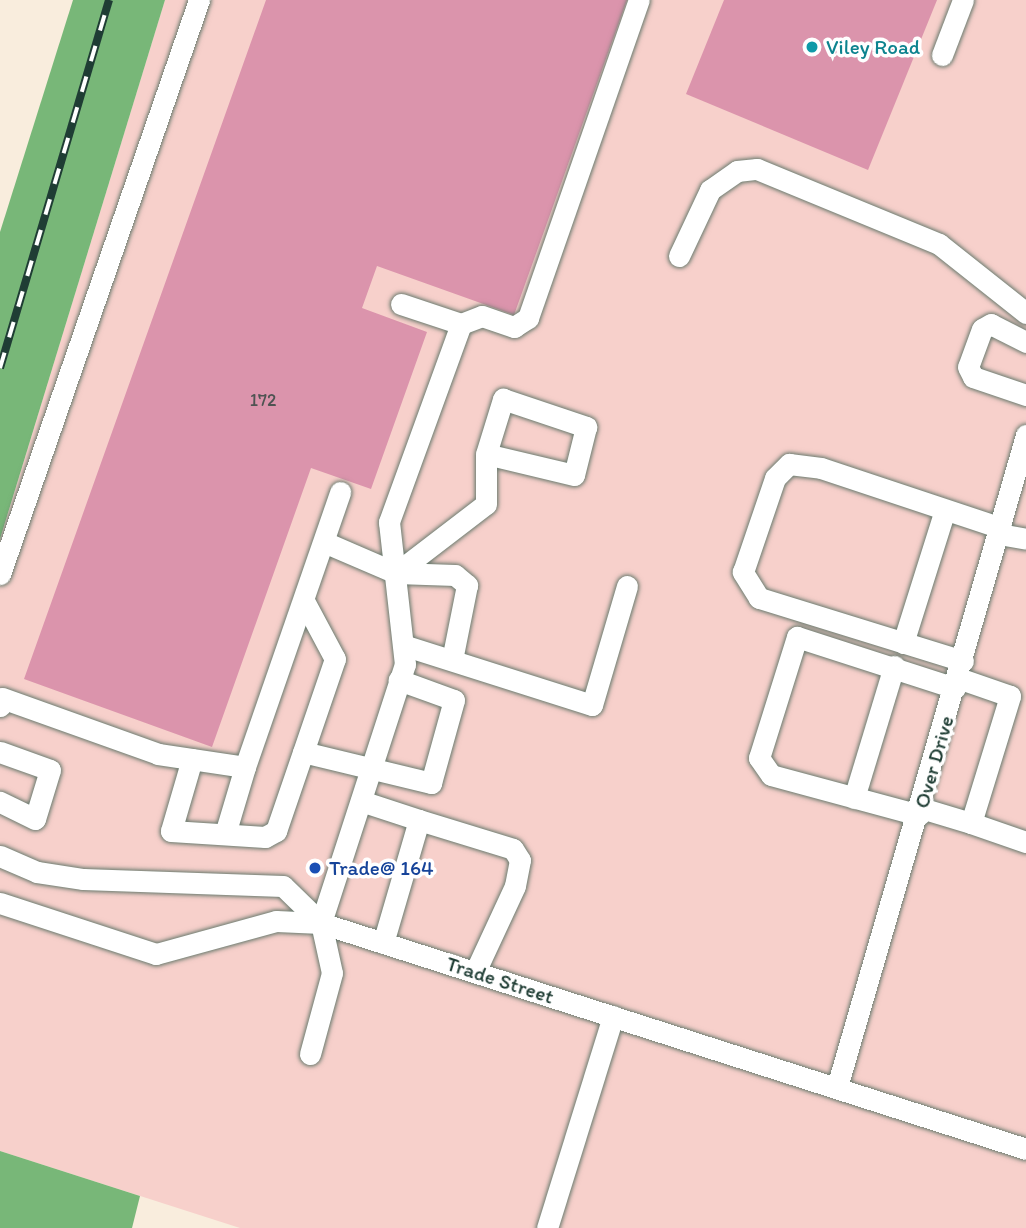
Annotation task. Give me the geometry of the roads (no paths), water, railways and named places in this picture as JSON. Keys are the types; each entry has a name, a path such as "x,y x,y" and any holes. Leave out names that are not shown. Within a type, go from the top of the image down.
{"street":[{"path":"0,574 199,0"},
{"path":"401,304 461,324 482,316 514,327 528,318 639,0"},
{"path":"943,55 963,0"},
{"path":"679,256 710,190 737,172 757,169 939,244 1026,313"},
{"path":"310,1054 332,973 321,923 399,680 405,646 390,522 461,324"},
{"path":"1026,342 991,324 982,329 968,368 973,377 1026,395"},
{"path":"396,573 486,504 486,454 503,399 586,427 574,475 486,454"},
{"name":"Over Drive","path":"836,1087 920,812 1024,448"},
{"path":"959,676 903,643 760,598 743,572 775,478 789,464 821,468 1026,539"},
{"path":"225,834 245,767 340,492"},
{"path":"903,643 945,510"},
{"path":"324,542 396,573 455,575 467,585 452,660"},
{"path":"405,646 592,705 627,586"},
{"path":"192,759 171,831 225,834 276,831 335,659 304,601"},
{"path":"971,823 1018,697 959,676 894,666 797,636 759,758 771,775 971,823 1026,842"},
{"path":"854,797 894,666"},
{"path":"303,752 431,783 454,699 399,680"},
{"path":"0,706 2,698 159,754 245,767"},
{"path":"0,752 50,770 35,819 6,810 0,802"},
{"path":"361,801 513,849 520,860 515,886 475,972"},
{"path":"383,943 419,820"},
{"path":"0,856 37,872 83,879 283,886 321,923"},
{"path":"0,903 156,954 276,921 321,923"},
{"name":"Trade Street","path":"321,923 1026,1149"},
{"path":"547,1228 613,1016"}],"railway":[{"path":"0,368 109,0"}],"place":[{"name":"Viley Road","path":"812,47"},
{"name":"Trade@ 164","path":"315,868"}]}
